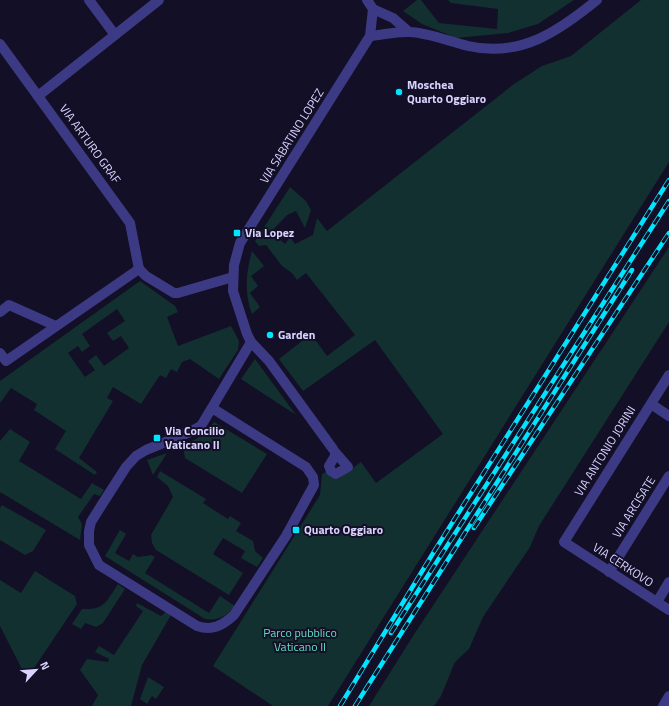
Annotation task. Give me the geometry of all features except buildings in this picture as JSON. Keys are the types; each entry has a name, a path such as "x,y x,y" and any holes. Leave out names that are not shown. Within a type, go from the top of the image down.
{"street":[{"path":"89,0 115,35"},
{"path":"38,96 159,0"},
{"path":"367,0 374,9 392,18 409,32"},
{"path":"370,36 409,32 470,47 506,48 544,38 571,21 597,0"},
{"name":"VIA SABATINO LOPEZ","path":"334,450 270,361 251,342 233,291 233,277 236,254 240,243 370,36 374,9"},
{"name":"VIA ARTURO GRAF","path":"0,44 130,223 139,269"},
{"path":"0,353 6,361 139,269 146,276 174,293 233,277"},
{"path":"0,312 9,305 56,326"},
{"path":"212,408 306,468 313,477 314,485 286,536 234,615 225,623 206,629 197,626 99,565 89,545 89,531 91,522 107,496 126,467 136,456 146,450 201,426 251,342"},
{"name":"VIA ANTONIO JORINI","path":"564,542 669,375"},
{"path":"651,404 669,416"},
{"name":"VIA ARCISATE","path":"609,572 669,476"},
{"name":"VIA CERKOVO","path":"564,542 669,610"},
{"path":"656,602 669,582"},
{"path":"663,706 669,696"}],"green space":[{"path":"417,0 421,0 439,23 497,29 498,9 451,3 448,0 574,0 538,24 508,33 456,38 422,24 403,11"},
{"name":"Parco pubblico Vaticano II","path":"641,0 669,0 669,162 328,706 273,706 213,666 320,495 322,474 328,471 338,479 361,462 376,483 443,434 375,340 303,391 279,359 311,334 327,356 355,335 306,273 297,280 292,273 282,266 266,245 259,246 255,241 290,187 306,201 311,210 305,228 296,211 287,215 271,232 285,244 290,237 295,244 313,235 317,218 327,231 514,84 542,66 571,56"},
{"path":"669,247 669,322 539,526 530,547 483,617 469,649 455,662 441,696 434,706 369,706 413,636"},
{"path":"252,251 264,266 251,276 258,286 250,293 260,307 252,314 249,306 247,282 248,267"},
{"path":"140,281 175,306 178,312 167,317 178,346 231,326 239,341 238,350 219,379 190,359 182,362 177,372 171,369 166,378 160,375 141,404 113,387 107,398 113,401 79,458 97,472 95,475 55,449 66,431 34,410 37,404 11,388 0,403 0,381","holes":["117,309 125,321 107,333 113,341 121,336 129,348 104,366 96,355 88,361 95,370 85,377 68,353 78,346 82,352 90,346 82,334"]},
{"path":"255,359 296,415 241,379"},
{"path":"214,422 267,454 242,493 185,458 183,446 205,434"},
{"path":"10,429 30,442 19,461 81,499 92,483 104,490 100,496 94,494 78,517 82,524 80,540 0,492 0,441"},
{"path":"167,453 153,475 147,460"},
{"path":"160,471 206,499 203,503 228,519 230,516 241,523 236,531 253,541 255,551 263,558 257,567 241,558 245,551 223,538 213,554 243,573 229,595 156,550 152,543 151,535 173,497 168,486 157,477"},
{"path":"2,505 46,530 33,551 25,555 0,540 0,508"},
{"path":"120,530 126,534 115,553 129,561 133,554 138,557 151,555 155,557 145,573 209,613 220,596 235,606 222,617 205,619 105,556"},
{"path":"35,571 75,596 77,604 30,674 26,677 0,626 0,580 21,593"},
{"path":"118,584 125,589 103,623 96,627 85,623 81,629 72,624 82,609 96,608 104,604"},
{"path":"137,603 161,616 166,612 171,615 142,665 131,706 92,706 98,695 80,670 87,659 108,662 109,659 95,652 99,646 114,655 143,611 136,606"},
{"path":"148,677 164,687 156,699 152,696 147,704 140,699"}],"railway":[{"path":"340,706 435,550 669,180"},
{"path":"391,633 669,201"},
{"path":"474,528 669,233"},
{"path":"355,706 632,270"}],"place":[{"name":"Moschea Quarto Oggiaro","path":"399,92"},
{"name":"Via Lopez","path":"237,233"},
{"name":"Garden","path":"270,335"},
{"name":"Via Concilio Vaticano II","path":"157,438"},
{"name":"Quarto Oggiaro","path":"296,530"}]}
